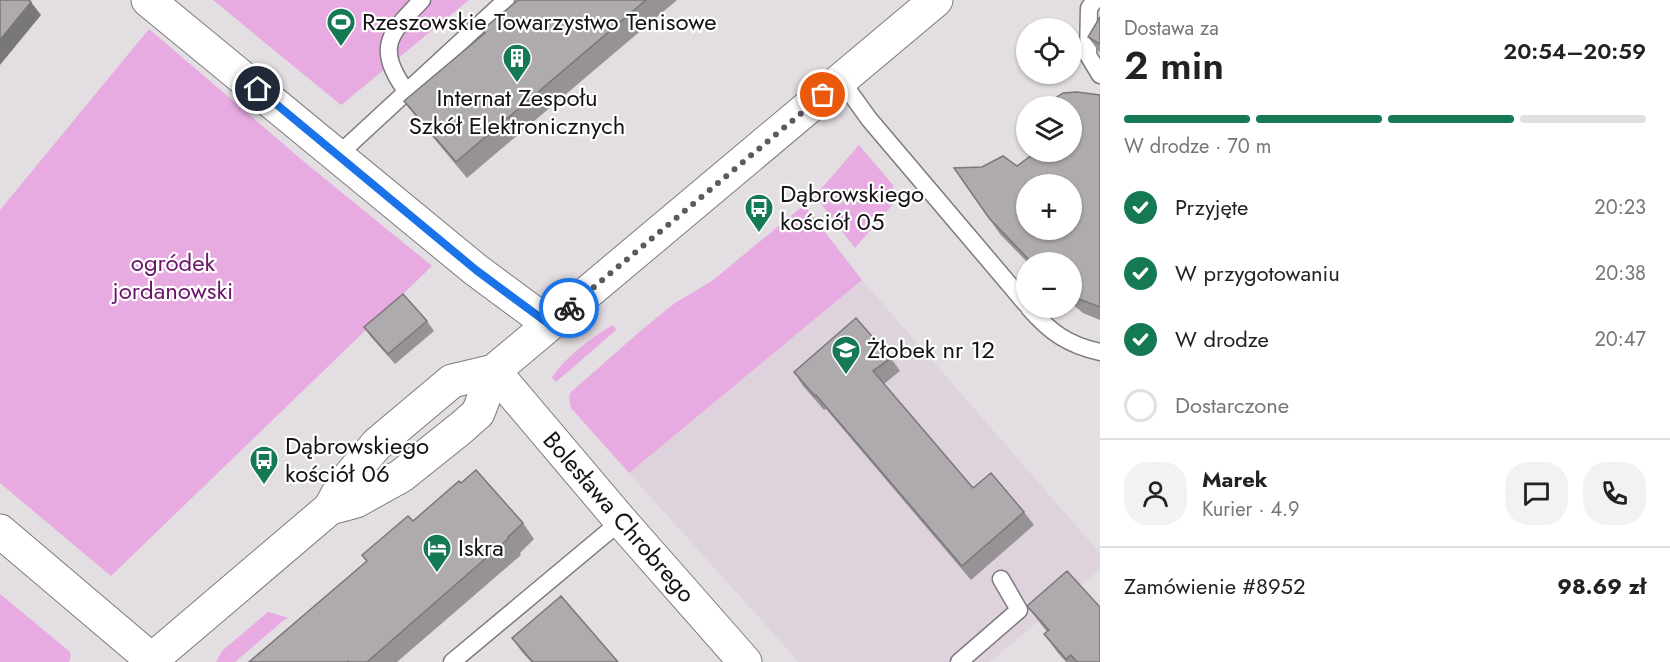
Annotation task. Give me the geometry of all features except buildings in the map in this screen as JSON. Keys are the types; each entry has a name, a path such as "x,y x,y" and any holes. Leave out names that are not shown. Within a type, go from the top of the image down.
{"street":[{"path":"148,0 476,270 549,324"},
{"path":"0,531 151,661 330,508 356,501 401,476 461,428 478,413 494,371 936,0"},
{"name":"Bolesława Chrobrego","path":"494,371 621,521 746,662"}],"lane":[{"path":"406,91 394,74 388,57 390,42 396,27 422,0"},
{"path":"338,155 506,0"},
{"path":"1095,0 1089,8 1088,55 1100,75"},
{"path":"841,80 869,118 1016,293"},
{"path":"1039,318 1059,337 1084,349 1100,352"},
{"path":"452,662 621,521"},
{"path":"959,662 1019,610 1001,579"}],"shaded area":[{"name":"Żłobek nr 12","path":"862,280 1100,553 1100,569 990,662 799,662 629,473"}],"green space":[{"name":"Rzeszowskie Towarzystwo Tenisowe","path":"213,0 469,0 341,105"},
{"name":"ogródek jordanowski","path":"149,29 308,165 432,266 111,576 0,483 0,210"},
{"path":"859,145 893,185 894,203 855,248 815,196"},
{"path":"804,205 862,280 629,473 571,408 569,397 571,392 675,303 712,281"},
{"path":"613,325 616,330 556,382 552,377 572,355"},
{"path":"0,594 69,651 71,655 69,662 0,662"},
{"path":"268,612 289,618 235,662 216,662 222,651"}],"way so far":[{"path":"569,308 823,95"}],"place":[{"name":"Rzeszowskie Towarzystwo Tenisowe","path":"341,48"},
{"name":"Internat Zespołu Szkół Elektronicznych","path":"517,84"},
{"name":"Dąbrowskiego kościół 05","path":"759,234"},
{"name":"Żłobek nr 12","path":"846,376"},
{"name":"Dąbrowskiego kościół 06","path":"264,486"},
{"name":"Iskra","path":"437,574"}],"route":[{"path":"258,89 476,270 549,324 569,308"}]}
